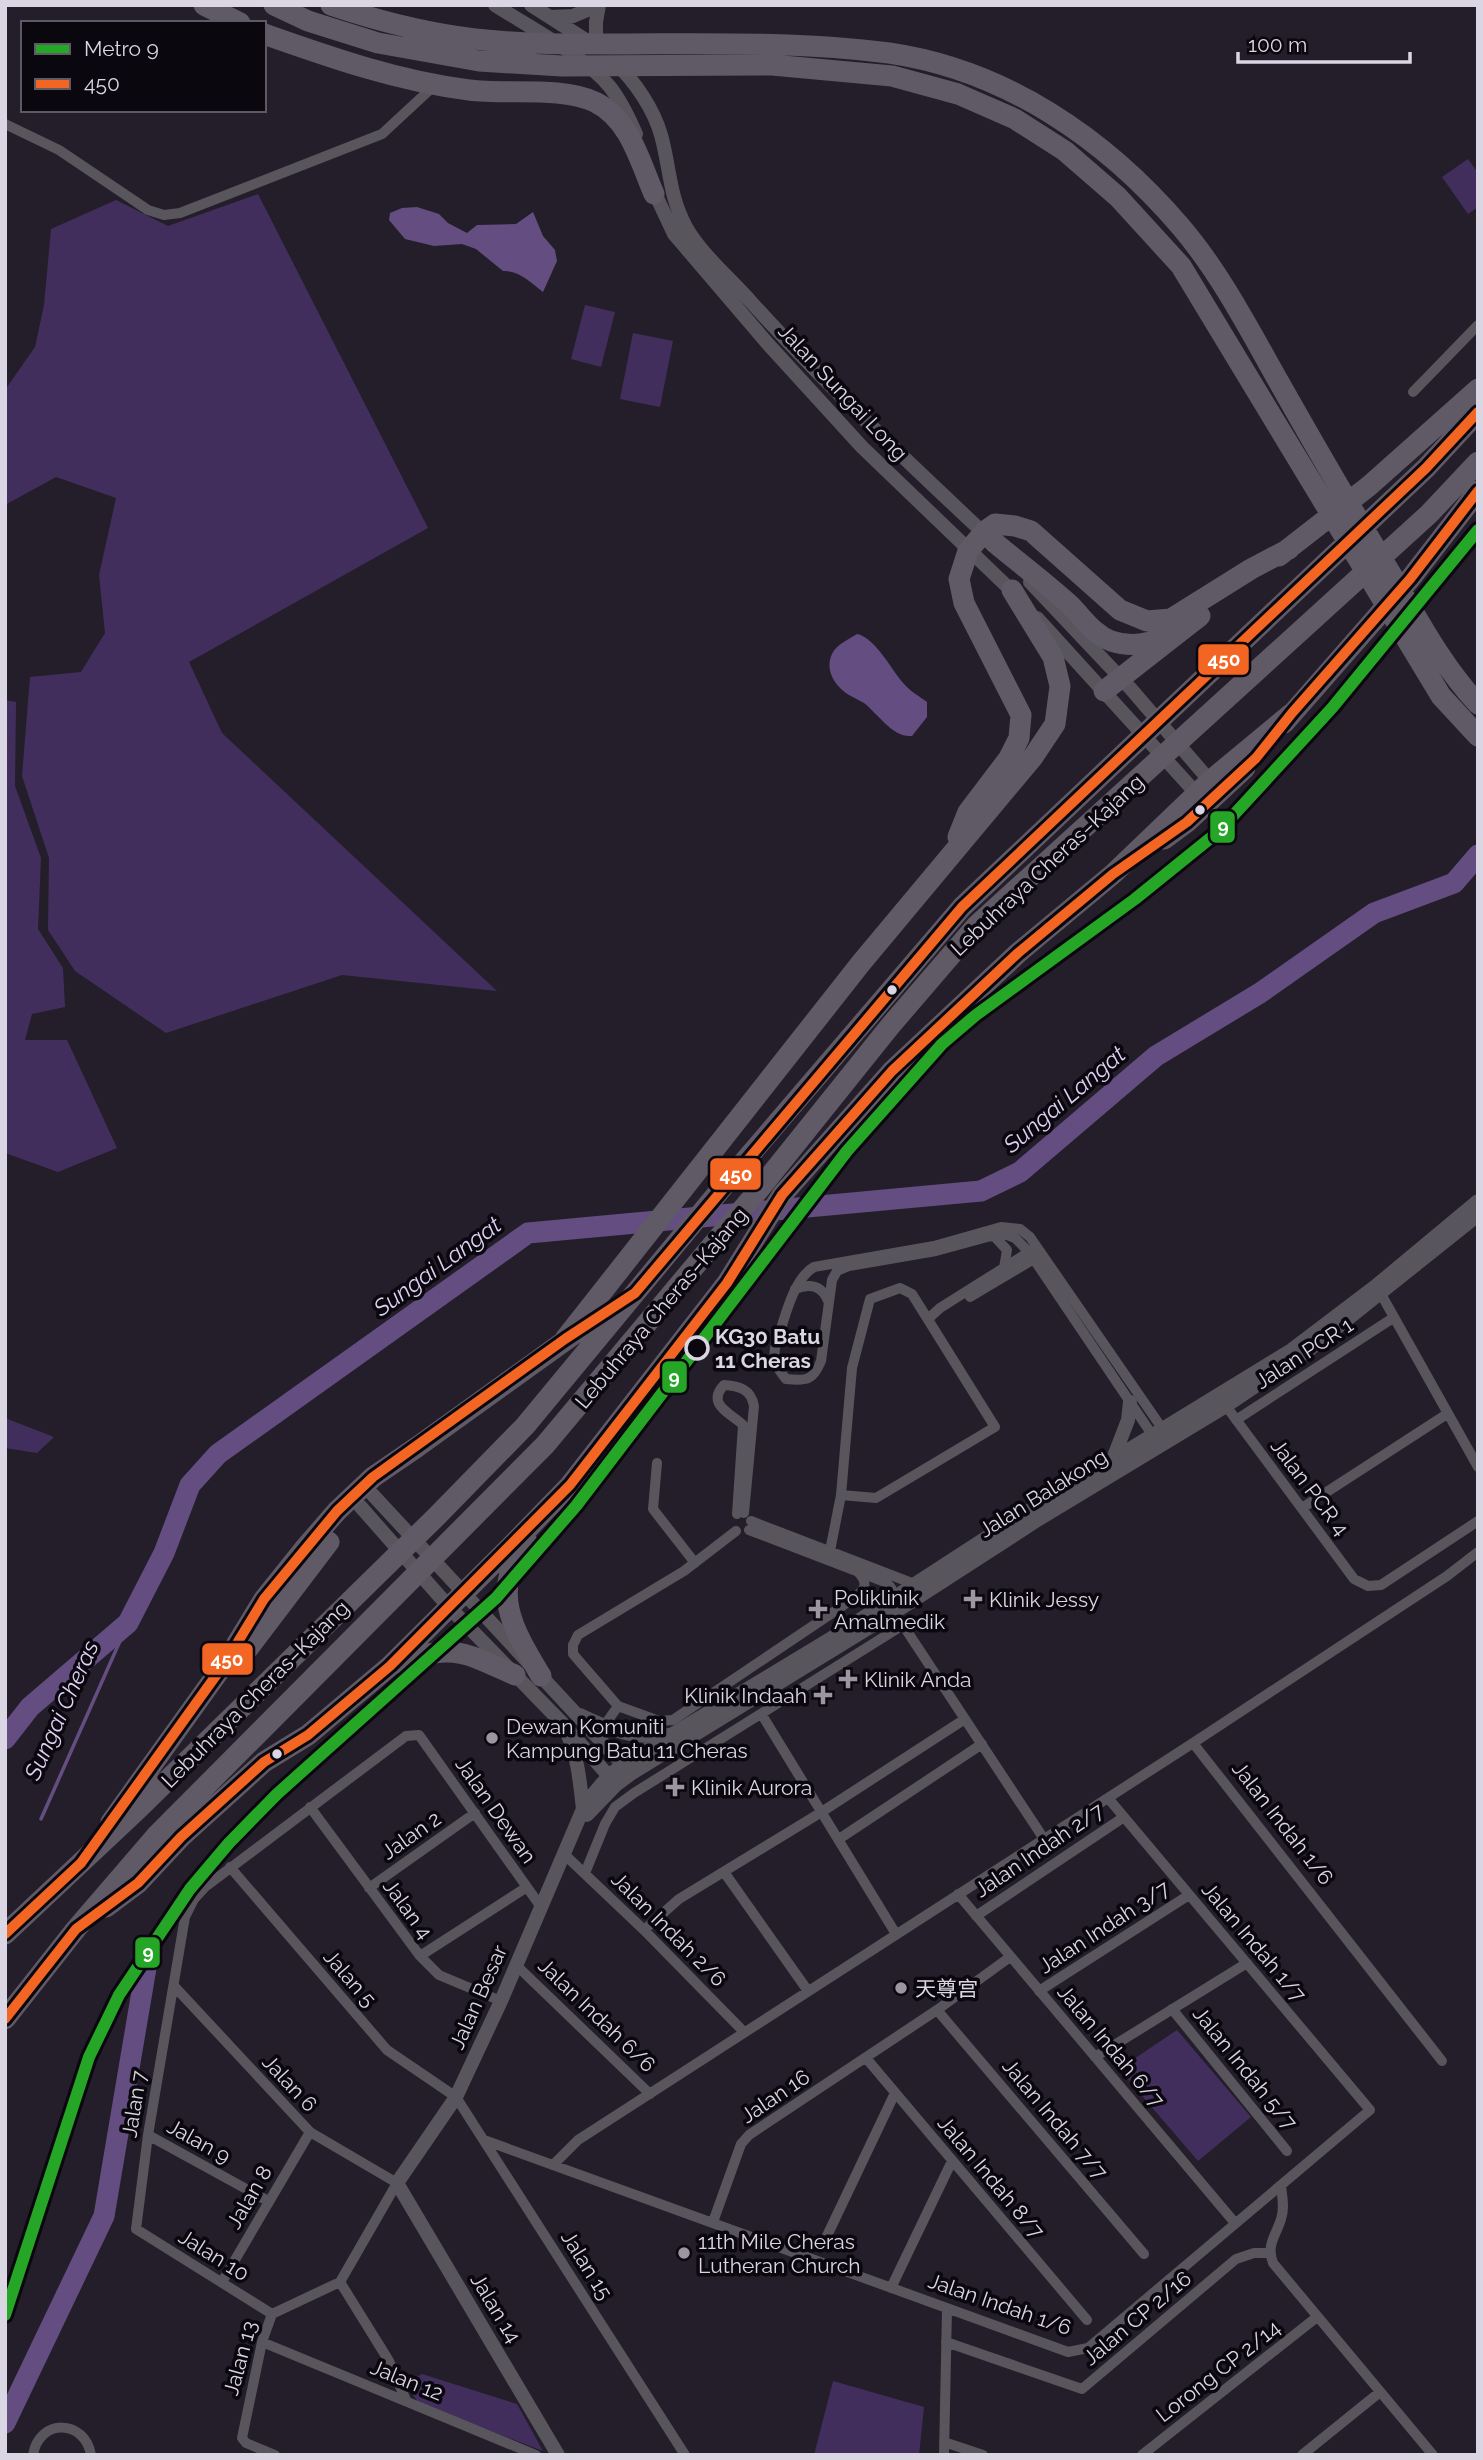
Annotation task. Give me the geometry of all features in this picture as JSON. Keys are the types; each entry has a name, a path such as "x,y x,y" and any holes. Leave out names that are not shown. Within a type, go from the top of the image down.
{"highway":[{"path":"204,5 236,21"},
{"path":"274,5 308,21 378,43 479,61 562,66 772,65 892,76 958,94 1016,119 1065,151 1118,197 1181,266 1441,696 1478,736"},
{"path":"331,5 365,17 423,31 478,39 550,44 792,44 895,54 951,67 1000,85 1051,112 1096,144 1142,186 1182,229 1214,273 1444,662 1478,704"},
{"path":"266,35 359,67 436,84 471,90 571,95 596,103 613,114 628,131 654,194"},
{"path":"1118,691 1182,629 1369,486 1478,389"},
{"name":"Lebuhraya Cheras–Kajang","path":"5,1934 436,1517 525,1426 736,1171 962,907 1426,468 1478,412"},
{"name":"Lebuhraya Cheras–Kajang","path":"5,2019 76,1929 156,1836 545,1445 684,1281 891,1025 976,926 1429,514 1478,461"},
{"path":"1113,874 1187,822 1256,758 1410,579 1478,491"},
{"path":"952,852 968,811 1016,748 1021,716 964,603 959,579 968,551 985,531 995,524 1031,531 1119,610 1147,621 1171,619 1251,569 1289,549"},
{"path":"994,542 1070,605 1094,631 1109,640 1128,645 1150,643 1182,629"},
{"path":"565,1339 861,963 1033,757 1055,724 1060,686 1053,657 1012,590"},
{"path":"541,1676 516,1634 507,1602 516,1556 555,1511 570,1485 784,1187 855,1096 894,1054 973,985 1018,953 1113,874 1203,787 1292,713"},
{"path":"588,1396 627,1364 717,1279"},
{"path":"81,1863 225,1662 264,1599 332,1516 373,1476 565,1339 635,1293"},
{"path":"173,1737 246,1651 314,1560 366,1500 398,1471 417,1447"},
{"path":"76,1929 138,1884 181,1837 264,1762 308,1735 390,1666 570,1485"},
{"path":"390,1666 422,1654 444,1651 471,1656 515,1675"}],"street":[{"name":"Jalan Sungai Long","path":"495,5 576,58 609,86 628,115 643,151 654,194 674,234 690,255 862,447 1118,691 1203,787"},
{"name":"Jalan Sungai Long","path":"531,5 596,47 624,71 641,95 661,134 671,190 687,228 702,247 779,333 852,408 994,542 1118,691 1203,787"},
{"path":"550,18 573,16 599,5"},
{"path":"596,47 599,5"},
{"path":"5,124 59,150 148,210 164,215 180,213 382,134 436,84"},
{"path":"1413,392 1478,325"},
{"name":"Jalan Balakong","path":"628,1769 673,1735 1040,1519 1290,1352 1377,1285 1478,1201"},
{"name":"Jalan Balakong","path":"628,1769 892,1607 917,1585 1009,1523 1113,1459 1226,1406 1310,1349 1478,1215"},
{"path":"1161,1437 1035,1255 1009,1234 1002,1233 936,1251 843,1268 834,1275 821,1361 816,1373 803,1380 786,1379 777,1368 774,1358 795,1289 807,1271 934,1247 1000,1227 1014,1227 1026,1232 1035,1255 1130,1402 1161,1437"},
{"path":"990,1236 995,1237 1007,1250 1004,1268"},
{"path":"931,1317 940,1308 1004,1268 1035,1255"},
{"path":"931,1317 943,1314 1035,1255"},
{"path":"795,1289 816,1287 828,1301"},
{"path":"830,1551 841,1495 852,1368 870,1299 900,1288 912,1294 931,1317 995,1427 876,1498 841,1495"},
{"path":"1381,1294 1478,1468"},
{"name":"Jalan PCR 1","path":"1236,1420 1393,1318"},
{"path":"745,1520 743,1425 719,1406 718,1391 724,1385 738,1386 747,1391 754,1406 745,1520 742,1533 736,1531 732,1522 745,1520 917,1585"},
{"path":"1113,1459 1128,1420 1130,1402"},
{"name":"Jalan PCR 4","path":"1226,1406 1354,1579 1368,1586 1381,1584 1478,1521"},
{"path":"1302,1508 1447,1414"},
{"path":"657,1463 653,1509 695,1563"},
{"path":"366,1500 456,1600 515,1675 612,1780 628,1769 541,1676 456,1600 366,1500"},
{"path":"745,1520 891,1585 892,1607 1044,1839"},
{"path":"736,1531 695,1563 578,1635 573,1645 573,1654 618,1706 659,1721 673,1720 863,1590 865,1578 855,1569"},
{"path":"553,2165 578,2140 1193,1743 1447,1576 1478,1552"},
{"path":"584,1873 615,1807 903,1625"},
{"path":"604,1726 618,1706"},
{"path":"573,1712 630,1736 648,1738 673,1735"},
{"path":"762,1715 896,1934"},
{"path":"644,1930 670,1905 820,1813 965,1719"},
{"path":"564,1725 572,1744 581,1814"},
{"name":"Jalan 7","path":"136,2229 148,2135 188,1908 205,1886 310,1807 405,1736 419,1735"},
{"name":"Jalan Dewan","path":"419,1735 541,1907"},
{"name":"Jalan Indah 1/6","path":"1193,1743 1442,2061"},
{"path":"838,1839 982,1744"},
{"name":"Jalan Besar","path":"397,2183 456,2097 501,2001 581,1814 612,1780"},
{"name":"Jalan Indah 1/7","path":"1108,1798 1370,2110"},
{"name":"Jalan 4","path":"310,1807 419,1956 439,1975 501,2001"},
{"name":"Jalan 2","path":"369,1888 475,1813"},
{"name":"Jalan Indah 2/7","path":"976,1916 1124,1817"},
{"name":"Jalan Indah 2/6","path":"565,1855 644,1930 744,2032"},
{"name":"Jalan 5","path":"230,1867 387,2050 456,2097"},
{"path":"724,1871 808,1991"},
{"path":"419,1956 527,1887"},
{"name":"Jalan Indah 6/7","path":"958,1894 1236,2223"},
{"name":"Jalan Indah 3/7","path":"1039,1991 1189,1895"},
{"name":"Jalan 16","path":"713,2222 741,2144 749,2135 937,2010 1010,1956"},
{"path":"1095,2057 1247,1963"},
{"name":"Jalan Indah 6/6","path":"516,1965 650,2094"},
{"name":"Jalan 6","path":"174,1986 310,2132 397,2183"},
{"name":"Jalan Indah 7/7","path":"937,2010 1144,2254"},
{"name":"Jalan Indah 5/7","path":"1172,2010 1287,2151"},
{"name":"Jalan Indah 8/7","path":"866,2058 1087,2320"},
{"path":"825,2240 895,2093"},
{"name":"Jalan 15","path":"456,2097 685,2455"},
{"name":"Jalan Indah 1/6","path":"484,2140 1068,2352 1087,2348 1370,2110"},
{"name":"Jalan 8","path":"222,2282 310,2132"},
{"name":"Jalan 9","path":"148,2135 268,2201"},
{"path":"891,2288 952,2161"},
{"path":"397,2183 359,2244 340,2282 389,2361 406,2400"},
{"name":"Jalan 14","path":"397,2183 558,2455"},
{"path":"1281,2185 1281,2220 1271,2241 1270,2253 1278,2271 1433,2455"},
{"name":"Jalan 10","path":"136,2229 272,2314"},
{"name":"Jalan CP 2/16","path":"946,2342 1082,2389 1236,2259 1254,2253 1270,2253"},
{"name":"Jalan 13","path":"275,2455 246,2443 242,2438 262,2342 272,2314 340,2282"},
{"path":"944,2455 947,2309"},
{"name":"Lorong CP 2/14","path":"1142,2455 1317,2317"},
{"name":"Jalan 12","path":"262,2342 537,2455"},
{"path":"1302,2455 1380,2392"},
{"path":"33,2455 39,2439 46,2432 65,2427 83,2436 89,2444 91,2455"},
{"path":"944,2442 983,2455"}],"shaded area":[{"path":"1468,159 1478,173 1478,207 1468,214 1442,177"},
{"path":"258,194 428,528 189,662 222,733 497,991 342,975 166,1033 75,971 48,930 49,858 22,776 30,677 81,672 105,633 99,575 116,498 56,477 5,505 5,390 35,347 44,305 51,229 116,200 168,226"},
{"path":"417,207 439,214 448,223 467,233 477,225 516,224 533,212 543,236 555,250 557,261 543,292 519,275 503,271 476,249 462,244 434,246 405,239 389,220 390,213 402,208"},
{"path":"585,305 615,312 601,367 571,359"},
{"path":"633,333 673,341 660,407 620,399"},
{"path":"857,634 871,642 904,684 927,702 927,717 912,736 905,736 892,729 864,703 844,692 833,678 829,666 832,654"},
{"path":"5,700 16,702 15,786 41,858 38,929 63,968 65,1007 32,1014 25,1040 67,1040 117,1148 58,1172 5,1153"},
{"path":"5,1418 54,1437 37,1453 5,1448"},
{"path":"1177,2030 1251,2117 1198,2161 1119,2069"},
{"path":"422,2374 517,2404 543,2451 418,2403 406,2382"},
{"path":"833,2381 924,2407 919,2455 814,2455"}],"waterway":[{"name":"Sungai Langat","path":"5,1739 30,1707 128,1623 164,1553 190,1485 218,1454 528,1233 981,1191 1020,1172 1156,1056 1260,993 1374,913 1454,883 1478,855"},
{"name":"Sungai Cheras","path":"41,1819 128,1623"},
{"name":"Sungai Cheras","path":"5,2423 104,2216 147,1962"}],"metro line":[{"name":"9","path":"5,2315 89,2057 119,1995 190,1889 229,1843 277,1794 496,1598 576,1506 847,1151 942,1044 976,1015 1135,899 1218,832 1332,708 1478,530"}],"transit line":[{"name":"450","path":"5,1934 81,1863 225,1663 264,1599 337,1511 373,1477 565,1339 635,1293 962,907 1426,468 1478,412"},
{"name":"450","path":"5,2019 76,1929 138,1883 181,1837 264,1762 308,1735 390,1666 570,1485 727,1283 782,1195 892,1071 1018,953 1113,874 1187,822 1256,758 1410,579 1478,491"}],"place":[{"name":"KG30 Batu 11 Cheras","path":"697,1348"},
{"name":"Klinik Jessy","path":"973,1599"},
{"name":"Poliklinik Amalmedik","path":"818,1609"},
{"name":"Klinik Anda","path":"848,1679"},
{"name":"Klinik Indaah","path":"823,1695"},
{"name":"Dewan Komuniti Kampung Batu 11 Cheras","path":"492,1738"},
{"name":"Klinik Aurora","path":"675,1787"},
{"name":"天尊宫","path":"901,1988"},
{"name":"11th Mile Cheras Lutheran Church","path":"684,2253"}]}
